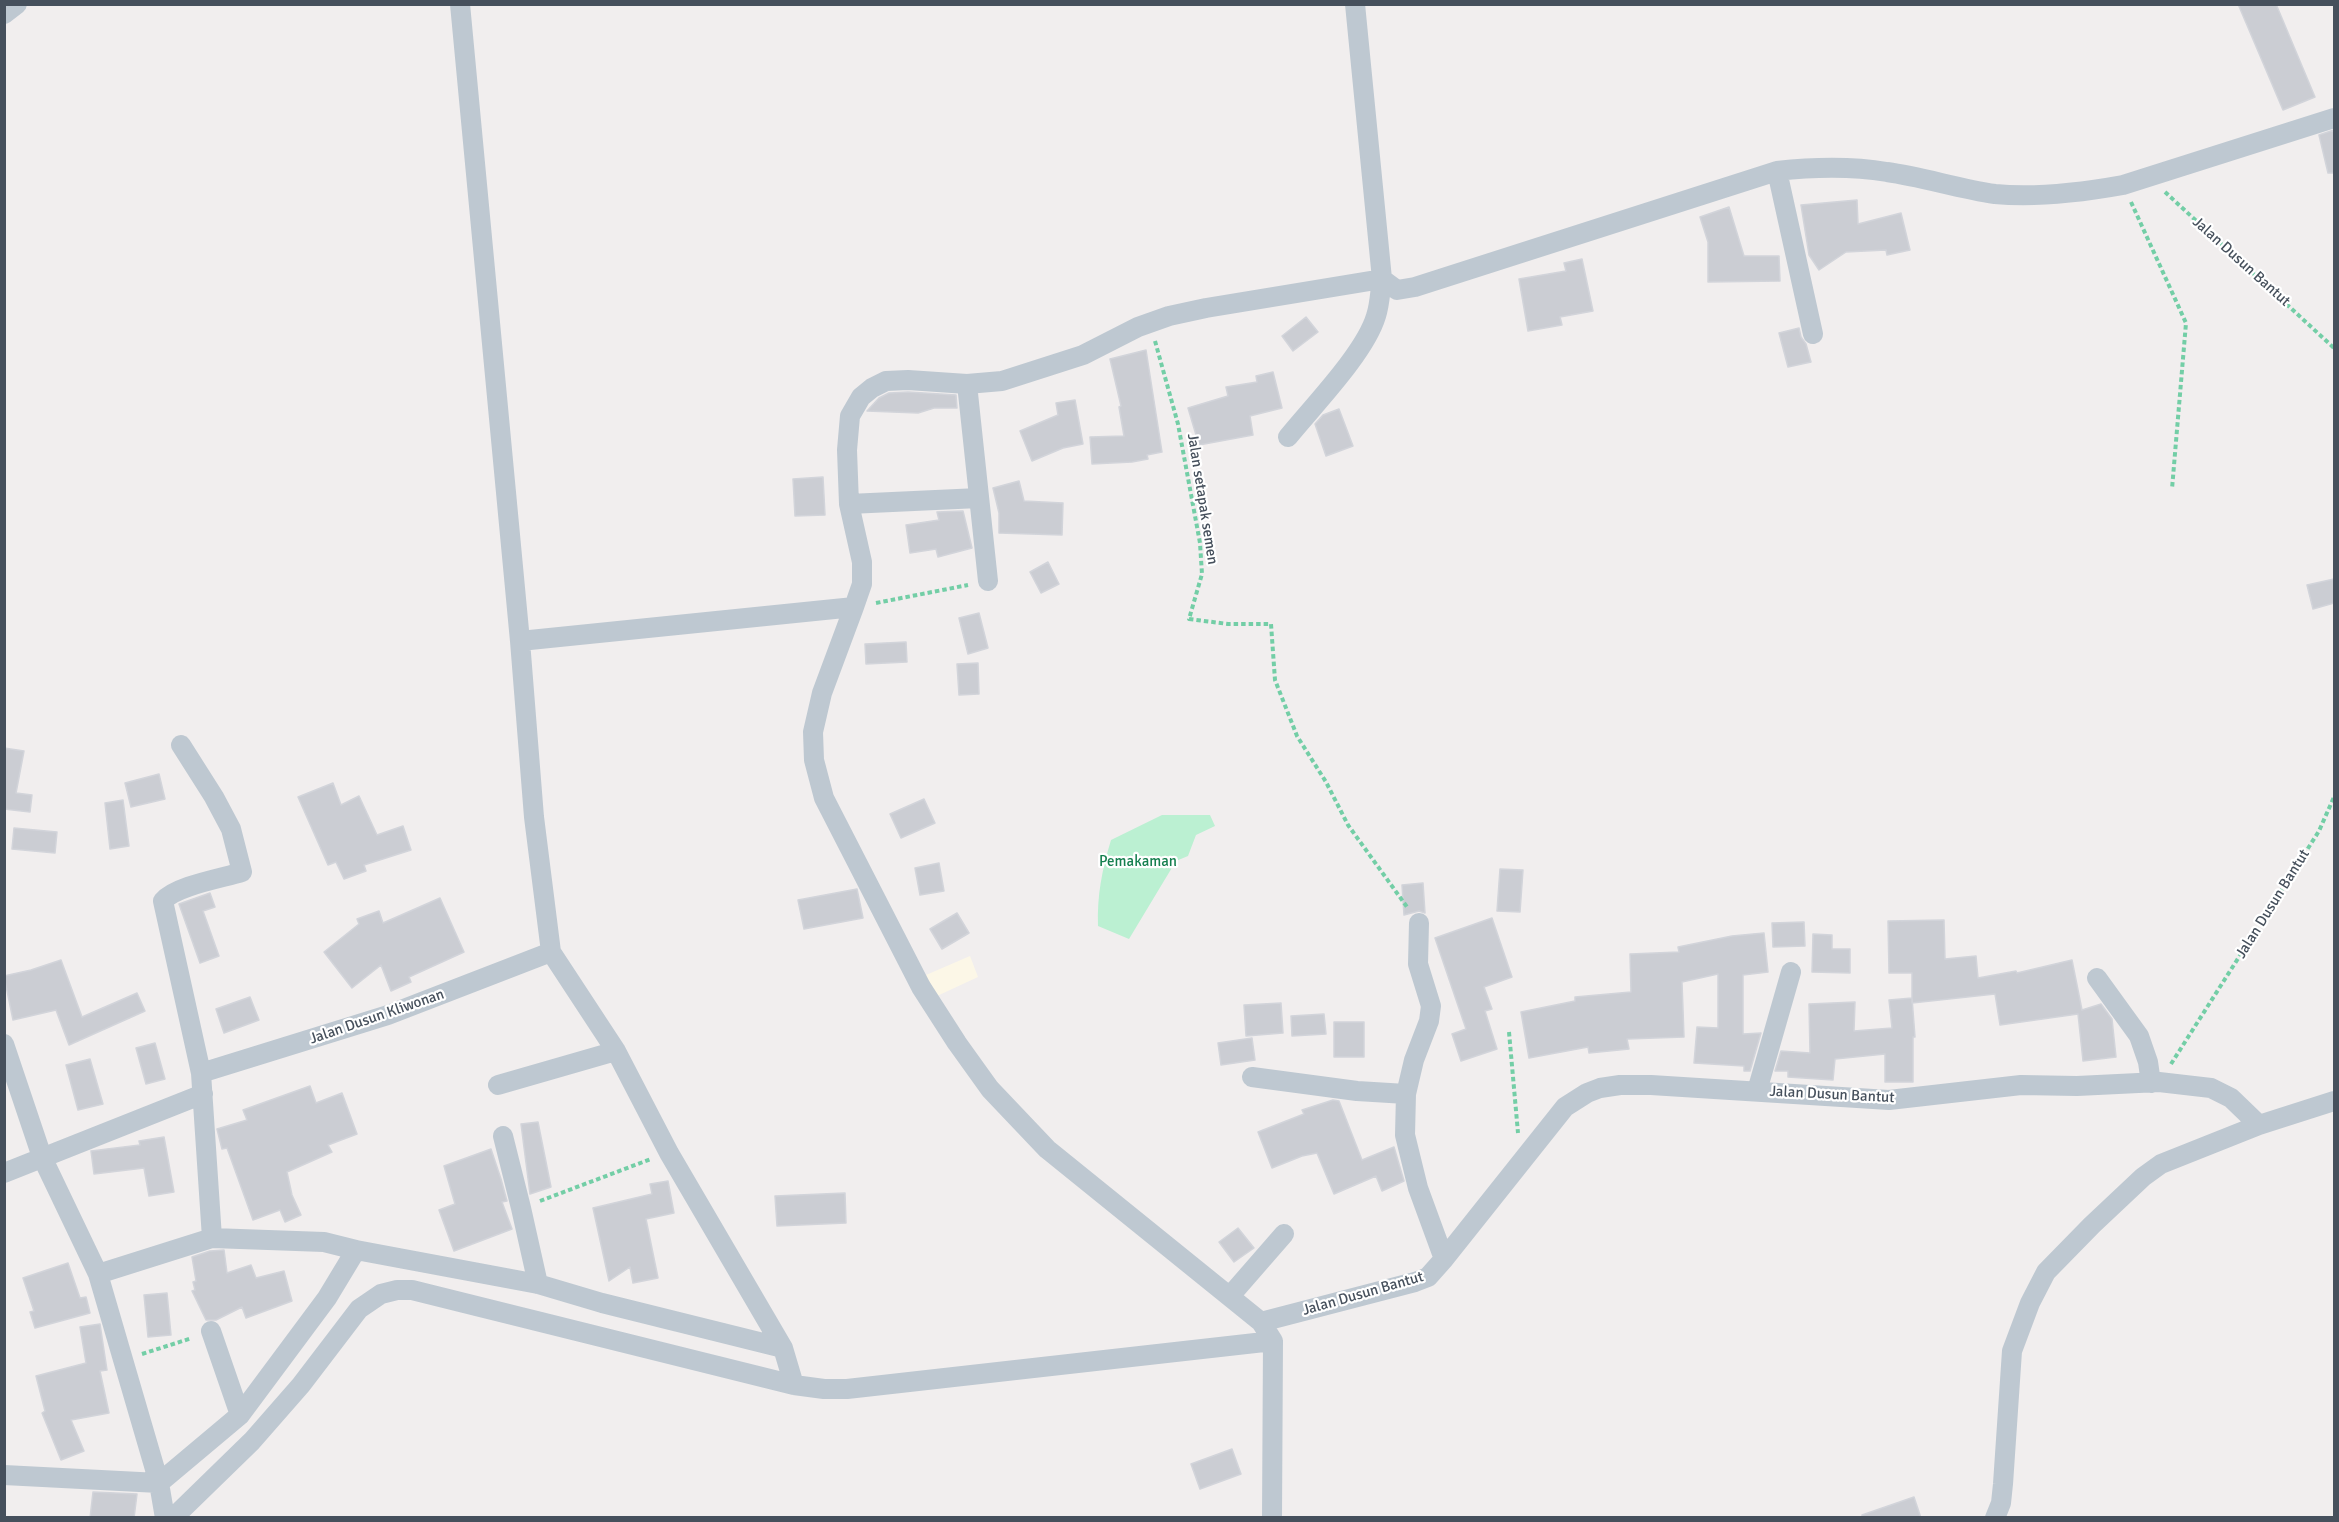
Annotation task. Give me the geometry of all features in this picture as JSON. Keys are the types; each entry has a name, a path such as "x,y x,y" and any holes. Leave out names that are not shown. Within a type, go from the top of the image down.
{"street":[{"path":"4,14 17,4"},
{"path":"460,4 520,642 534,817 551,952 616,1051 669,1153 783,1348 792,1378"},
{"path":"1288,437 1356,353 1368,334 1376,316 1382,279 1355,4"},
{"path":"1272,1518 1273,1341 1261,1322 1047,1149 990,1089 921,987 824,798 814,760 813,732 822,693 862,584 862,562 849,504 847,450 850,416 861,397 886,381 908,380 967,384 1002,381 1083,355 1149,323 1206,308 1382,279 1397,290 1415,287 1777,171 1810,167 1885,171 1996,194 2097,190 2123,185 2334,118"},
{"path":"1777,171 1813,334"},
{"path":"967,384 988,581"},
{"path":"849,504 979,498"},
{"path":"520,642 854,607"},
{"path":"181,745 231,829 242,872 171,893 163,901 201,1073 212,1238"},
{"path":"1419,923 1418,964 1431,1006 1429,1021 1414,1060 1406,1094 1405,1135 1418,1188 1444,1259"},
{"name":"Jalan Dusun Kliwonan","path":"201,1073 388,1015 551,952"},
{"path":"1757,1091 1791,972"},
{"path":"2097,978 2139,1036 2155,1083 2211,1088 2230,1098 2259,1125"},
{"path":"4,1044 42,1157 98,1274 167,1516 252,1441 301,1385 359,1309 381,1294 397,1290 412,1290 792,1378 824,1389 846,1389 1273,1341"},
{"path":"498,1085 616,1051"},
{"path":"1252,1077 1357,1092 1406,1094"},
{"name":"Jalan Dusun Bantut","path":"1261,1322 1415,1282 1428,1276 1444,1259 1564,1107 1587,1092 1600,1088 1651,1085 1888,1100 2021,1085 2077,1086 2155,1083"},
{"path":"4,1173 203,1094"},
{"path":"1995,1518 2001,1503 2003,1484 2012,1351 2030,1303 2046,1272 2143,1177 2161,1164 2259,1125 2334,1101"},
{"path":"502,1136 522,1208 538,1284"},
{"path":"1230,1296 1284,1234"},
{"path":"98,1274 212,1238 324,1242 538,1284 783,1348"},
{"path":"4,1475 159,1483 240,1415 327,1298 356,1250"},
{"path":"211,1331 240,1415"},
{"path":"291,1349 316,1365"}],"path":[{"name":"Jalan Dusun Bantut","path":"2146,176 2334,348"},
{"path":"2123,185 2186,323 2172,489"},
{"name":"Jalan setapak semen","path":"1149,323 1166,375 1178,424 1200,543 1202,574 1189,619 1228,624 1271,624 1275,680 1297,736 1326,782 1348,825 1419,923"},
{"path":"854,607 988,581"},
{"name":"Jalan Dusun Bantut","path":"2155,1083 2319,831 2334,797"},
{"path":"1509,1032 1521,1163"},
{"path":"522,1208 669,1153"},
{"path":"124,1359 211,1331"}],"shaded area":[{"path":"970,956 978,977 937,996 926,975"}],"green space":[{"name":"Pemakaman","path":"1162,815 1210,815 1215,826 1196,835 1188,856 1176,861 1129,939 1098,926 1099,893 1108,851 1111,840"}],"building":[{"path":"2238,4 2276,4 2315,97 2283,110"},
{"path":"2334,130 2334,173 2328,173 2319,135"},
{"path":"1857,200 1858,224 1901,213 1910,250 1887,255 1886,250 1846,252 1819,270 1809,255 1801,205"},
{"path":"1729,207 1744,256 1779,256 1780,281 1708,282 1708,242 1700,217"},
{"path":"1582,259 1593,311 1560,317 1562,325 1528,331 1519,279 1566,271 1564,263"},
{"path":"1306,317 1318,332 1293,351 1282,336"},
{"path":"1799,328 1811,362 1788,367 1779,333"},
{"path":"1146,350 1162,452 1147,455 1148,459 1132,462 1092,464 1090,437 1124,436 1119,407 1121,406 1110,359"},
{"path":"1273,372 1282,408 1250,416 1253,435 1199,445 1188,408 1228,396 1226,387 1257,382 1256,376"},
{"path":"889,393 956,395 957,408 934,408 918,413 867,411 879,398"},
{"path":"1075,400 1083,444 1063,448 1032,461 1020,431 1058,415 1056,403"},
{"path":"1339,409 1353,446 1326,456 1315,424 1323,415"},
{"path":"823,477 825,515 795,516 793,479"},
{"path":"1019,481 1024,501 1063,503 1062,535 999,533 999,513 993,488"},
{"path":"963,511 972,548 938,557 936,549 910,553 906,525 939,520 937,512"},
{"path":"1048,562 1059,584 1041,593 1030,572"},
{"path":"2334,579 2334,603 2313,609 2307,585"},
{"path":"979,613 988,648 968,654 959,618"},
{"path":"906,642 907,662 866,664 865,644"},
{"path":"978,663 979,694 959,695 957,664"},
{"path":"4,748 24,751 16,793 32,795 30,812 4,809"},
{"path":"159,774 165,799 131,807 125,783"},
{"path":"333,783 341,805 359,796 377,835 403,826 411,850 364,865 366,871 344,879 336,862 328,865 298,797"},
{"path":"924,799 935,823 901,838 890,814"},
{"path":"123,800 129,846 110,849 105,803"},
{"path":"14,828 57,832 55,853 12,849"},
{"path":"939,863 944,891 920,895 915,868"},
{"path":"1500,869 1523,870 1520,912 1497,911"},
{"path":"1423,883 1425,913 1419,911 1404,915 1402,885"},
{"path":"857,889 863,918 804,929 798,900"},
{"path":"210,893 215,907 203,911 219,956 200,963 179,904"},
{"path":"440,898 464,952 409,977 411,982 391,991 381,965 352,988 324,952 359,924 357,919 379,911 383,923"},
{"path":"957,913 969,933 942,949 930,929"},
{"path":"1492,918 1512,977 1484,987 1492,1009 1485,1011 1497,1049 1461,1061 1452,1034 1466,1029 1435,938"},
{"path":"1944,920 1945,959 1976,956 1978,978 2016,971 2017,973 2072,960 2082,1010 2101,1004 2112,1019 2116,1057 2083,1061 2078,1014 2000,1025 1995,994 1912,1003 1912,973 1889,973 1888,921"},
{"path":"1804,922 1805,946 1773,947 1772,923"},
{"path":"1764,933 1768,972 1743,975 1743,1034 1761,1033 1750,1071 1744,1071 1744,1066 1694,1063 1697,1027 1718,1028 1718,974 1682,982 1684,1037 1627,1039 1629,1049 1589,1053 1588,1047 1529,1058 1521,1012 1575,1001 1575,997 1631,992 1630,954 1679,952 1678,947 1732,936"},
{"path":"1813,934 1832,935 1832,949 1850,949 1850,973 1812,972"},
{"path":"61,960 82,1017 137,993 145,1011 69,1045 56,1010 13,1020 4,976"},
{"path":"250,997 259,1020 224,1033 216,1009"},
{"path":"1912,998 1915,1037 1913,1037 1913,1082 1885,1082 1885,1054 1835,1059 1833,1080 1788,1077 1788,1071 1775,1071 1781,1051 1810,1053 1809,1004 1855,1002 1854,1031 1892,1028 1889,1000"},
{"path":"1281,1003 1283,1033 1246,1036 1244,1005"},
{"path":"1324,1014 1326,1034 1292,1036 1291,1016"},
{"path":"1334,1022 1364,1022 1364,1057 1334,1057"},
{"path":"1252,1038 1255,1060 1221,1065 1218,1043"},
{"path":"155,1043 165,1079 146,1084 136,1048"},
{"path":"90,1059 103,1104 78,1110 66,1065"},
{"path":"310,1086 316,1103 342,1093 357,1134 328,1145 332,1152 287,1172 292,1195 301,1215 285,1222 280,1210 253,1220 227,1148 222,1149 217,1129 247,1120 243,1110"},
{"path":"1333,1100 1339,1101 1362,1160 1394,1147 1404,1181 1382,1191 1376,1176 1334,1194 1317,1153 1302,1156 1272,1168 1258,1132 1304,1114 1302,1110"},
{"path":"538,1122 551,1187 530,1194 521,1124"},
{"path":"164,1137 174,1192 149,1196 144,1168 94,1174 91,1151 140,1145 139,1141"},
{"path":"491,1149 507,1201 502,1202 512,1229 454,1251 439,1210 455,1204 444,1166"},
{"path":"668,1181 674,1213 646,1219 658,1278 633,1283 630,1267 609,1281 593,1208 652,1194 650,1184"},
{"path":"845,1193 846,1223 777,1226 775,1196"},
{"path":"1238,1228 1254,1248 1234,1262 1219,1242"},
{"path":"224,1250 227,1273 251,1265 256,1278 284,1271 292,1301 246,1318 242,1307 216,1320 206,1320 192,1291 195,1290 193,1282 196,1281 192,1257 210,1251"},
{"path":"68,1263 80,1298 86,1297 90,1313 35,1328 30,1312 34,1311 23,1278"},
{"path":"167,1293 171,1335 148,1337 144,1295"},
{"path":"100,1324 107,1370 100,1371 109,1413 71,1420 84,1451 61,1460 42,1413 45,1411 36,1376 86,1363 80,1327"},
{"path":"1232,1449 1241,1474 1200,1489 1191,1464"},
{"path":"93,1492 137,1494 134,1518 90,1518"},
{"path":"1914,1497 1921,1518 1862,1518 1862,1515"}]}
